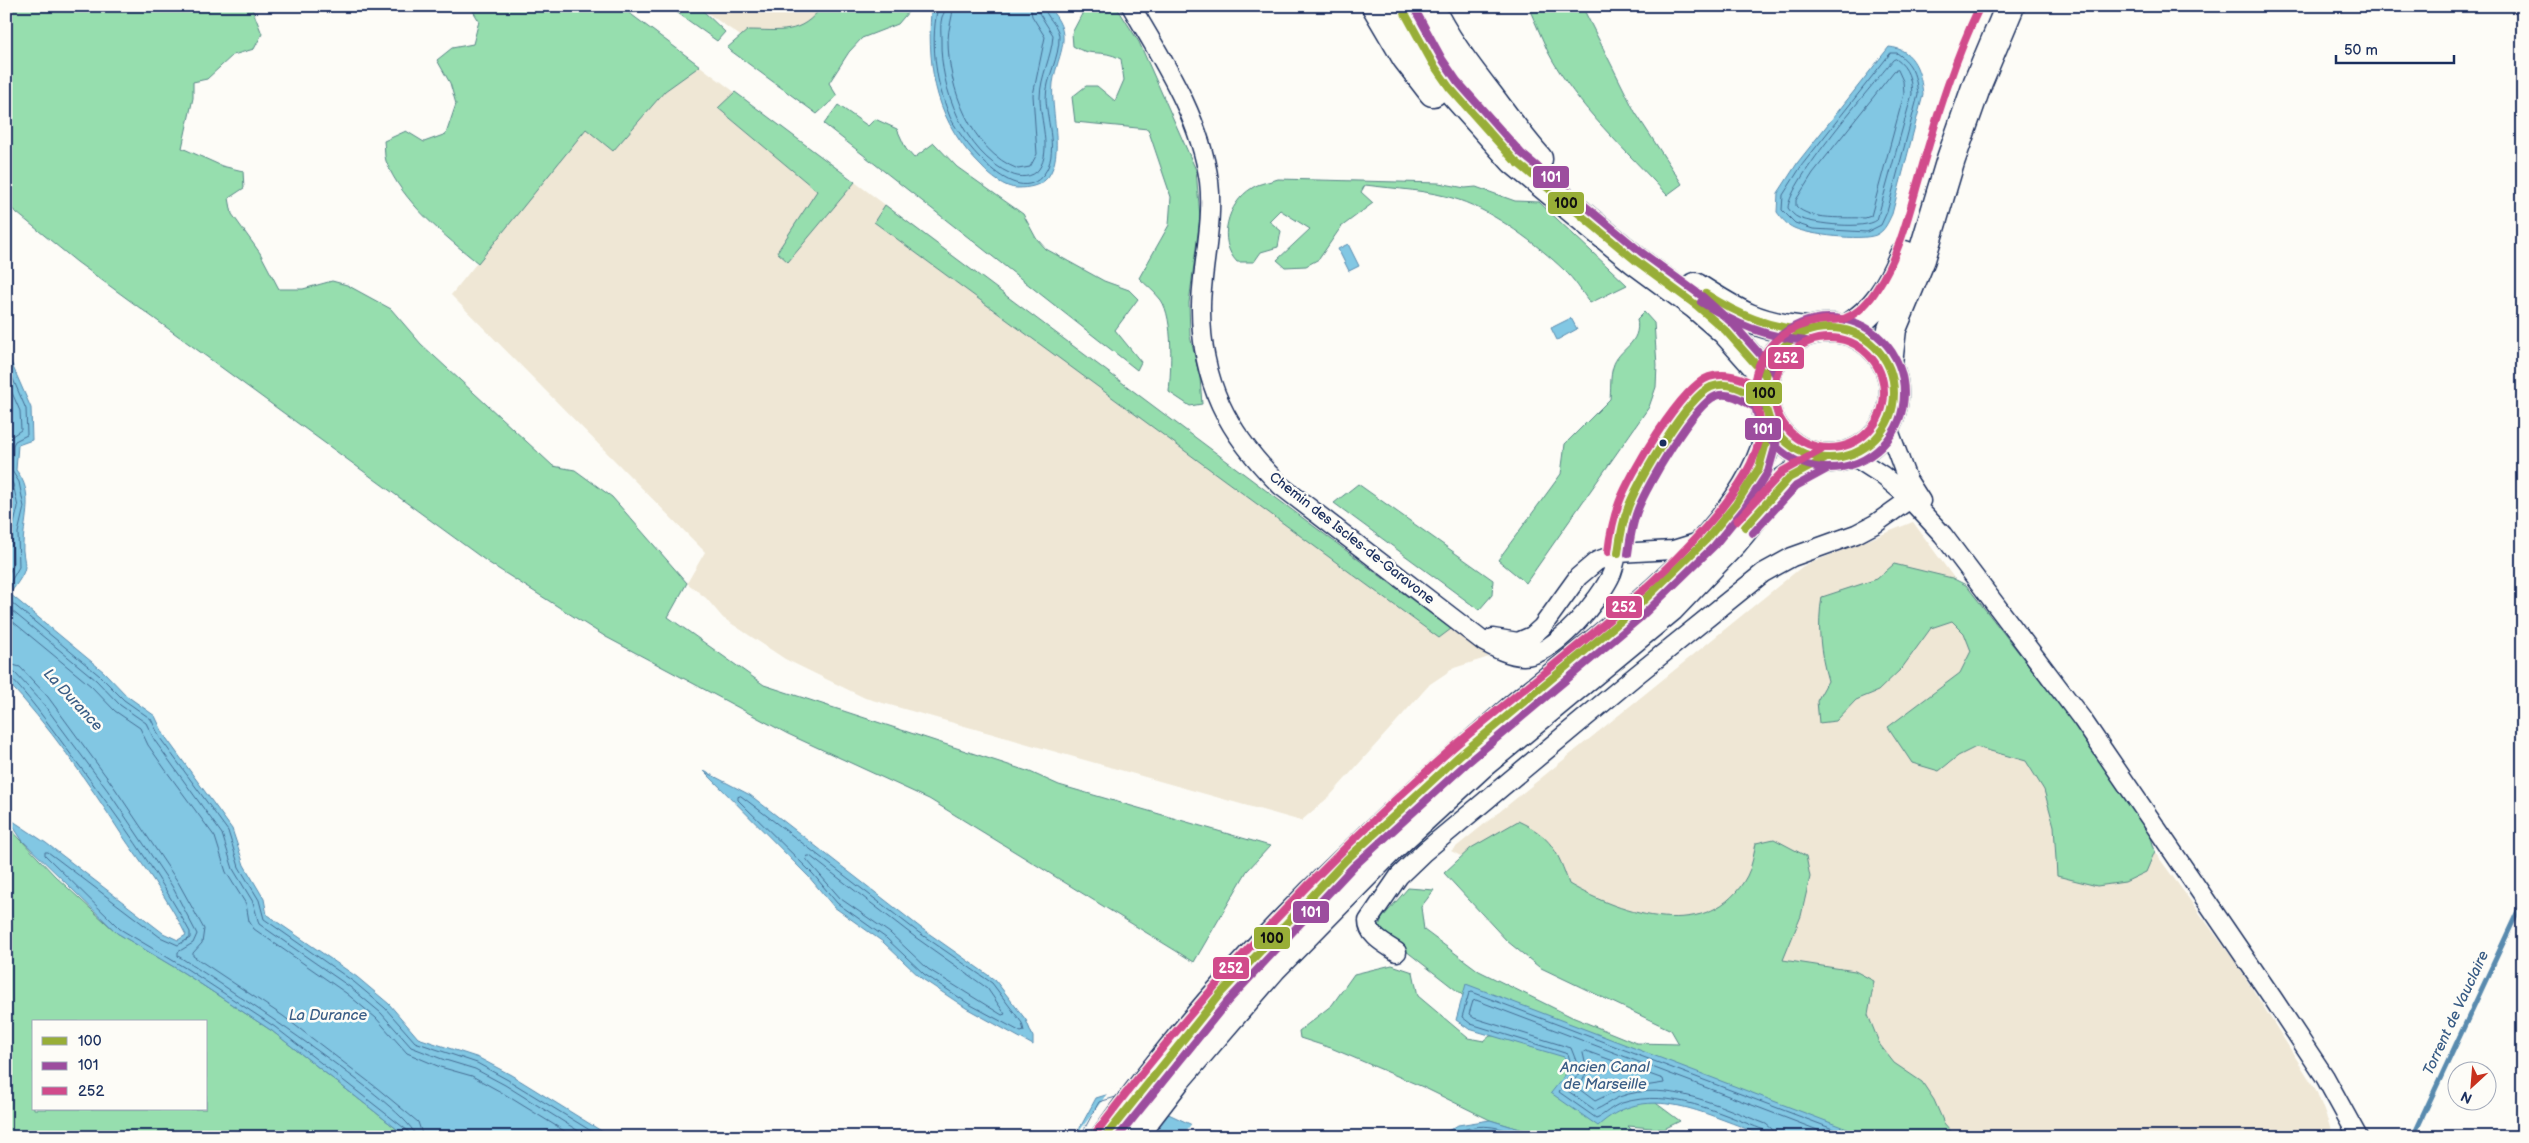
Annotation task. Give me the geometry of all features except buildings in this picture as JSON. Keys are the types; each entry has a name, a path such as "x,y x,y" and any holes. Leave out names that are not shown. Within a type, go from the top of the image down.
{"main road":[{"path":"1376,6 1406,57 1441,102 1458,120 1514,160 1635,260 1696,305 1726,331 1767,401 1781,438 1809,456 1838,457"},
{"path":"1401,6 1433,64 1459,100 1488,113"},
{"path":"1417,6 1488,113 1526,146 1551,173 1635,245 1688,282 1754,322 1777,329 1807,331 1833,328 1846,330 1870,342 1888,363"},
{"path":"1428,6 1514,160"},
{"path":"1448,6 1488,113"},
{"path":"1846,330 1874,310 1892,281 1903,257 1950,111 1991,6"},
{"path":"1105,1137 1220,994 1305,918 1391,847 1480,765 1670,608 1734,541 1781,484 1809,464 1838,457 1872,443 1887,425 1894,398 1894,384 1888,363 1892,329 1921,259 1951,159 1978,82 2010,6"},
{"path":"1132,1137 1238,1007 1305,918 1423,787 1634,610 1706,540 1750,483 1759,468 1767,401 1779,352 1788,342 1807,331"}],"street":[{"name":"Chemin des Iscles-de-Garavone","path":"1131,6 1178,88 1197,132 1205,159 1209,183 1210,220 1201,306 1205,351 1210,376 1228,422 1258,463 1281,486 1454,618"},
{"path":"1454,618 1484,642 1497,649 1523,656 1537,654 1557,641 1588,609 1604,589 1618,553 1621,531 1629,504 1641,480 1702,391 1713,386 1739,387 1767,401"},
{"path":"1887,425 1907,479 1943,535 2082,719 2325,1077 2358,1137"},
{"path":"1838,457 1882,475 1910,499 1943,535"},
{"path":"1397,952 1373,934 1368,927 1368,920 1399,876 1424,852 1634,677 1763,573 1792,557 1869,527 1896,511 1910,499"},
{"path":"1454,618 1487,636 1503,641 1518,642 1532,636 1542,627 1578,577 1597,561 1618,553 1673,550 1706,540"}],"shaded area":[{"path":"697,6 878,6 793,72"},
{"path":"660,36 1489,657 1454,668 1430,684 1330,796 1301,821 865,698 785,659 723,618 706,598 687,583 705,552 451,295"},
{"path":"1913,522 2236,963 2316,1090 2334,1137 1911,1137 1775,1020 1451,851 1803,566"}],"green space":[{"path":"6,6 251,6 262,34 254,49 233,55 207,79 193,82 193,98 182,148 222,166 243,171 244,188 229,198 232,214 260,253 279,289 303,289 332,281 347,285 391,309 421,344 553,466 575,470 612,497 687,583 668,617 764,685 1030,772 1059,785 1270,846 1247,871 1194,962 929,799 788,734 606,637 489,563 77,262 6,204"},
{"path":"470,6 620,6 700,66 665,91 613,151 586,129 478,263 452,242 413,204 402,190 386,161 384,141 406,131 424,142 446,134 456,104 450,83 437,60 452,48 473,44 479,21"},
{"path":"668,6 698,6 725,32 717,41"},
{"path":"822,6 923,6 909,11 898,24 862,38 849,52 829,83 837,96 817,114 727,48 748,30 780,30 798,27 814,16"},
{"path":"1079,6 1116,6 1139,42 1196,170 1200,217 1189,303 1190,336 1200,378 1202,404 1190,406 1169,392 1171,345 1168,319 1161,300 1139,278 1169,225 1171,197 1148,129 1075,122 1072,97 1086,86 1097,86 1115,101 1124,80 1121,59 1107,54 1086,52 1073,46 1072,33 1082,14"},
{"path":"1528,6 1582,6 1635,112 1682,184 1667,195 1588,110 1573,91 1548,52"},
{"path":"735,92 855,182 788,262 777,252 817,191 718,108"},
{"path":"838,105 868,126 875,119 897,129 906,149 914,158 934,143 957,167 1023,214 1036,238 1046,249 1104,281 1129,290 1138,299 1115,330 1141,362 1137,370 824,124"},
{"path":"1278,179 1439,183 1465,188 1476,187 1515,201 1539,202 1627,285 1590,303 1571,277 1553,260 1515,230 1486,212 1459,200 1436,194 1365,185 1361,192 1373,203 1341,227 1319,259 1306,266 1285,267 1277,260 1310,229 1280,210 1269,221 1281,231 1278,247 1261,252 1254,262 1237,262 1227,244 1226,233 1231,212 1243,195 1252,188"},
{"path":"885,205 1451,629 1439,638 874,222"},
{"path":"1644,312 1654,323 1657,365 1656,387 1649,407 1526,583 1498,560 1561,474 1565,444 1610,399 1613,367 1620,355 1633,341 1638,328 1637,319"},
{"path":"1358,484 1493,580 1492,595 1479,610 1334,503"},
{"path":"1894,564 1952,578 1966,585 2101,758 2146,821 2155,851 2146,872 2125,882 2097,886 2057,876 2054,826 2044,790 2026,761 1976,747 1958,756 1939,771 1912,763 1888,727 1960,673 1971,651 1964,633 1952,621 1931,628 1902,668 1878,691 1856,700 1836,721 1819,723 1817,701 1828,681 1820,639 1822,597 1877,579"},
{"path":"1518,821 1538,833 1552,846 1569,884 1614,905 1639,913 1664,917 1689,917 1711,910 1731,897 1749,872 1756,843 1774,839 1806,856 1810,877 1801,916 1783,960 1855,971 1874,981 1868,1015 1880,1045 1894,1063 1922,1082 1934,1100 1944,1123 1956,1137 1808,1137 1484,1012 1378,929 1382,918 1408,888 1434,890 1421,907 1424,930 1479,971 1572,1017 1636,1043 1679,1044 1671,1030 1539,967 1507,941 1444,873 1471,848"},
{"path":"6,824 55,876 117,933 184,973 272,1031 407,1137 6,1137"},
{"path":"1392,965 1413,972 1418,996 1468,1038 1484,1041 1490,1036 1504,1035 1540,1040 1645,1095 1680,1121 1664,1129 1628,1126 1638,1137 1546,1137 1490,1120 1423,1087 1331,1048 1300,1038 1299,1031 1332,1005 1354,974"}],"water":[{"path":"937,6 1047,6 1056,16 1061,26 1063,43 1053,83 1056,156 1048,177 1042,183 1021,188 1003,184 993,178 982,167 954,133 938,95 931,55 931,11"},
{"path":"1889,47 1905,52 1911,57 1918,71 1923,95 1888,223 1882,231 1869,237 1823,235 1791,227 1777,212 1778,193 1798,162"},
{"path":"1348,244 1359,266 1349,271 1338,249"},
{"path":"1571,318 1577,329 1557,340 1551,328"},
{"name":"La Durance","path":"6,351 31,408 32,440 18,445 16,470 22,479 27,497 23,547 25,567 21,578 10,594 104,672 127,696 155,716 164,735 232,829 244,865 264,899 267,915 357,977 389,1004 418,1038 479,1058 511,1075 611,1137 407,1137 272,1031 184,973 117,933 22,840 7,817 46,843 163,933 178,940 186,935 163,895 80,773 52,734 6,680"},
{"path":"704,771 750,795 921,928 995,980 1026,1020 1033,1037 1033,1045 966,1008 921,978 883,942 834,907 809,877"},
{"name":"Ancien Canal de Marseille","path":"1466,984 1868,1137 1805,1139 1769,1137 1701,1112 1666,1104 1648,1103 1631,1106 1614,1114 1598,1126 1551,1093 1569,1070 1564,1057 1469,1029 1456,1020"},
{"path":"1119,1091 1218,1137 1075,1137 1096,1098"},
{"path":"1490,1120 1546,1137 1438,1137 1458,1125"}],"pier":[{"path":"1119,1089 1170,1112 1152,1137 1075,1137 1109,1091"},
{"path":"1192,1123 1216,1133 1213,1137 1182,1137"}],"waterway":[{"name":"Torrent de Vauclaire","path":"2413,1137 2523,900"}],"transit line":[{"name":"100","path":"1105,1137 1220,994 1346,860 1459,756 1634,610 1706,540 1736,504 1759,468 1771,425 1764,402 1766,376 1726,331 1696,305 1635,260 1514,160 1449,87 1433,64 1401,6"},
{"name":"101","path":"1118,1137 1228,1001 1353,867 1466,764 1640,618 1714,546 1744,509 1768,472 1781,426 1774,401 1776,376 1773,369 1733,324 1703,297 1641,252 1521,153 1457,81 1442,59 1413,6"},
{"name":"252","path":"1097,1131 1177,1030 1219,981 1262,933 1352,841 1447,753 1621,610 1654,580 1716,515 1744,476 1759,442 1761,426 1754,395 1754,384 1758,367 1768,349 1782,336 1798,327 1815,321 1841,319 1851,315 1860,309 1875,292 1886,273 1899,245 1948,86 1980,6"},
{"name":"100","path":"1706,294 1754,319 1807,331"},
{"name":"101","path":"1701,302 1726,317 1764,333 1806,341"},
{"name":"101","path":"1829,318 1844,319 1858,324 1882,340 1898,364 1903,378 1904,393 1903,408 1898,422 1882,446 1858,462 1844,467 1829,468 1814,467 1800,462 1776,446 1760,422 1755,408 1754,393 1755,378 1760,364 1776,340 1800,324 1814,319 1829,318"},
{"name":"100","path":"1829,328 1842,329 1854,333 1875,347 1889,368 1893,380 1894,393 1893,406 1889,418 1875,439 1854,453 1842,457 1829,458 1816,457 1804,453 1783,439 1769,418 1765,406 1764,393 1765,380 1769,368 1783,347 1804,333 1816,329 1829,328"},
{"name":"252","path":"1829,338 1850,342 1868,354 1880,372 1884,393 1880,414 1868,432 1850,444 1829,448 1808,444 1790,432 1778,414 1774,393 1778,372 1790,354 1808,342 1829,338"},
{"name":"252","path":"1608,552 1617,509 1633,473 1657,433 1685,397 1698,384 1709,377 1717,375 1733,376 1755,385 1769,394"},
{"name":"100","path":"1618,553 1629,505 1653,459 1689,406 1701,394 1711,387 1718,385 1739,388 1764,402"},
{"name":"101","path":"1628,554 1634,520 1643,498 1672,447 1696,414 1707,402 1716,396 1722,395 1739,398 1759,410"},
{"name":"252","path":"1737,521 1783,471 1821,450"},
{"name":"100","path":"1745,527 1789,478 1825,459"},
{"name":"101","path":"1753,533 1796,486 1829,468"}]}
